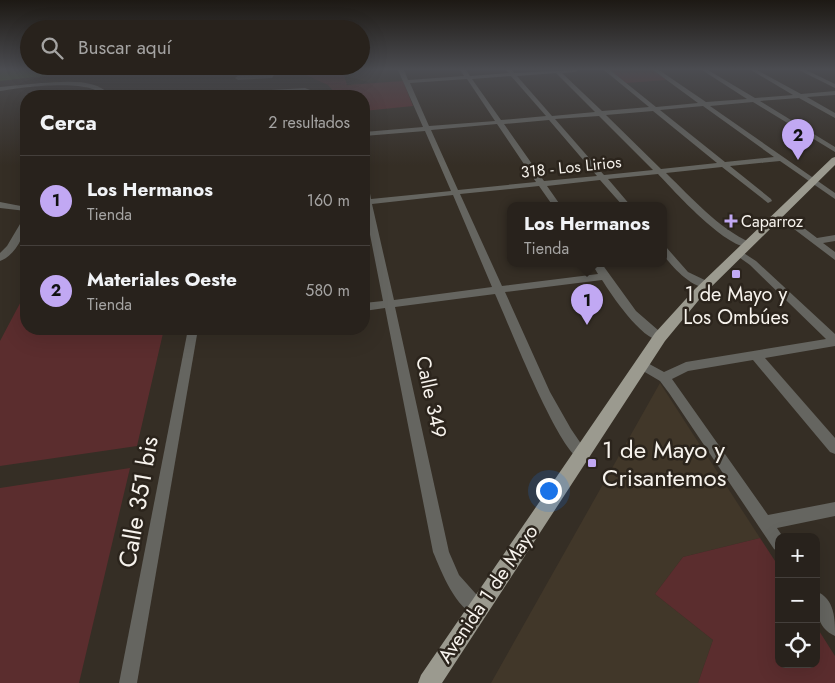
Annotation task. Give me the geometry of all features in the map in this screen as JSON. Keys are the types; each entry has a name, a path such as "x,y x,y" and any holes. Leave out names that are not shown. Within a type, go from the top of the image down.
{"main road":[{"name":"Avenida 1 de Mayo","path":"429,683 660,338 707,284 835,160"}],"street":[{"path":"415,102 545,394 566,433 581,454"},
{"path":"485,102 554,202"},
{"path":"536,102 623,202"},
{"path":"588,102 835,341"},
{"path":"646,102 768,201"},
{"path":"701,102 835,197"},
{"path":"370,133 730,102"},
{"path":"756,102 835,150"},
{"path":"811,102 835,116"},
{"name":"318 - Los Lirios","path":"370,202 781,159"},
{"path":"0,205 20,207"},
{"path":"777,217 797,227 835,257"},
{"name":"Calle 349","path":"370,219 390,303 441,552 453,581 478,609"},
{"path":"0,258 11,248 20,231"},
{"path":"815,241 835,238"},
{"path":"667,254 685,274 707,284"},
{"path":"599,267 627,308 642,326 660,338"},
{"path":"370,306 605,276"},
{"name":"Calle 351 bis","path":"128,683 192,335"},
{"path":"664,378 686,367 835,341"},
{"path":"756,356 835,448"},
{"path":"642,365 664,378 775,538"},
{"path":"765,523 835,509"},
{"path":"820,605 835,627"}],"shaded area":[{"path":"370,102 411,102 413,106 370,110"},
{"path":"20,303 20,335 163,335 137,446 0,466 0,341"},
{"path":"660,383 760,538 683,557 655,594 713,640 698,683 491,683"},
{"path":"130,468 79,683 0,683 0,488"},
{"path":"760,538 775,561 775,668 820,668 820,632 835,656 835,683 698,683 713,640 655,594 683,557"}],"place":[{"name":"Materiales Oeste","path":"798,160"},
{"name":"Caparroz","path":"731,221"},
{"name":"1 de Mayo y Los Ombúes","path":"736,274"},
{"name":"Los Hermanos","path":"587,325"},
{"name":"1 de Mayo y Crisantemos","path":"592,463"}]}
